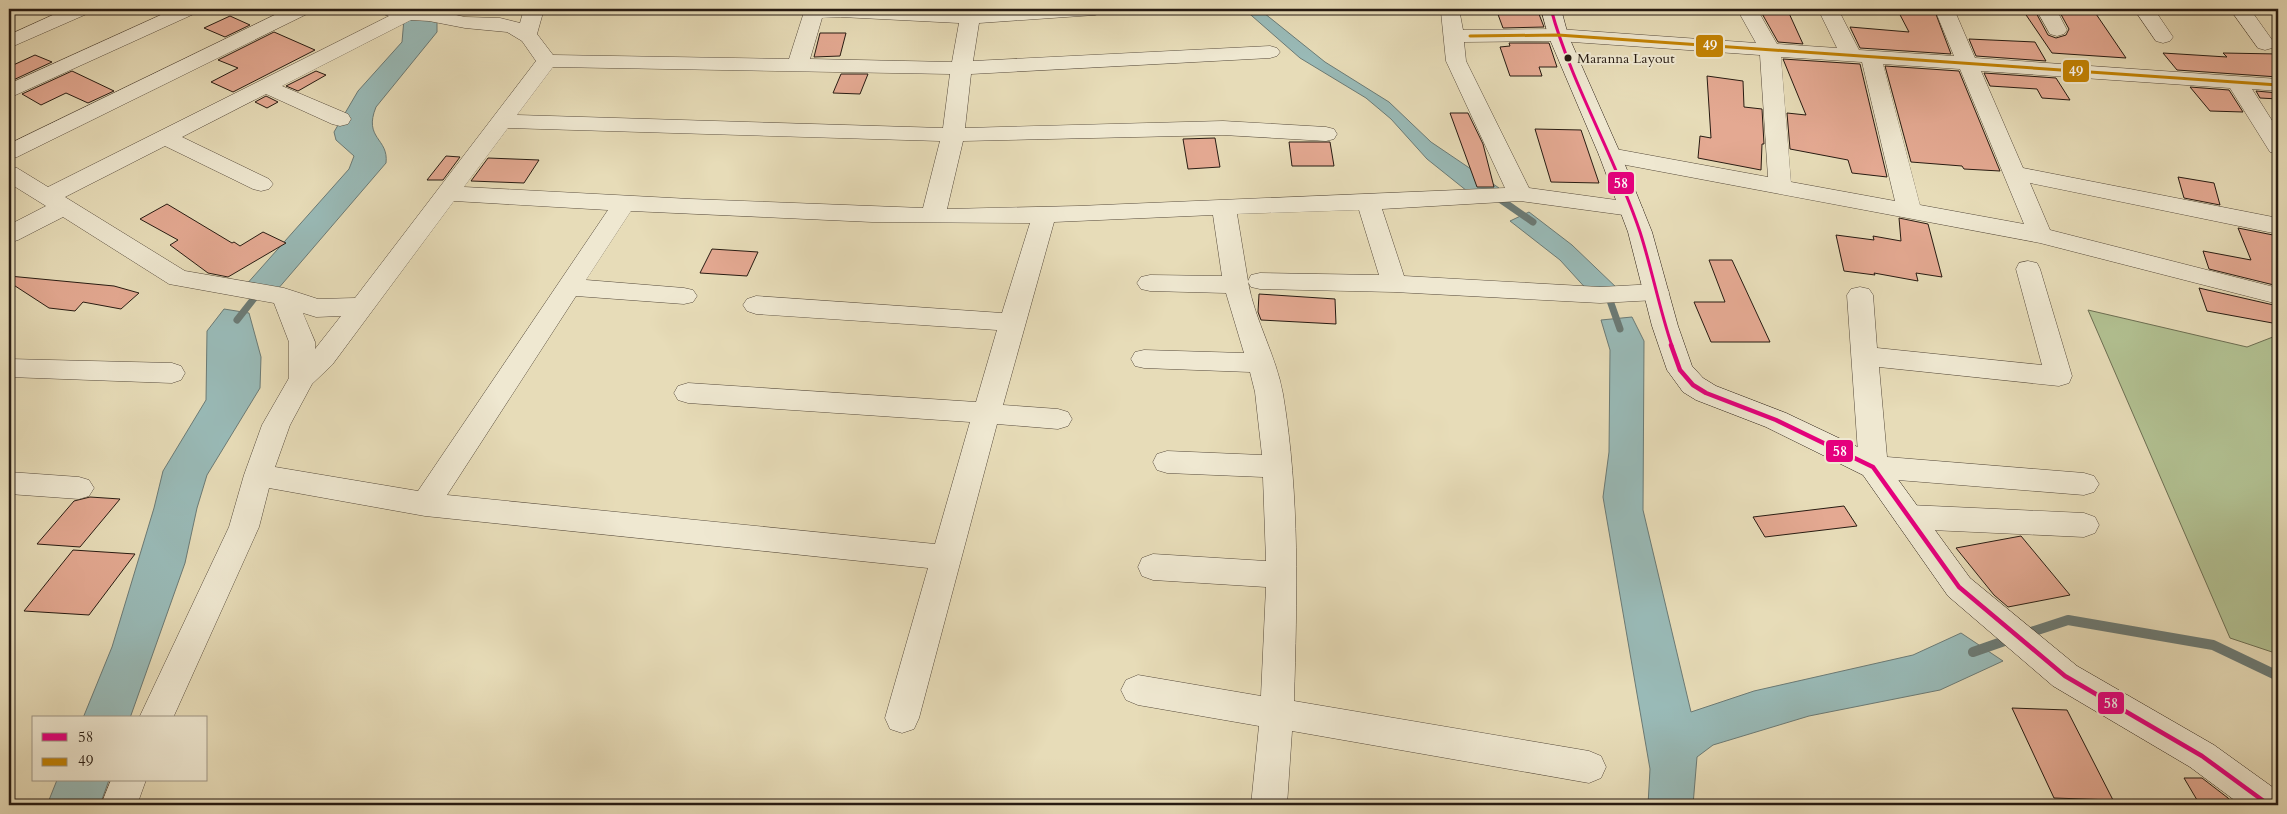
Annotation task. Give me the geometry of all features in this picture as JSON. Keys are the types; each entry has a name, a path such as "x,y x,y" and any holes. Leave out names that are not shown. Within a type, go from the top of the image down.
{"street":[{"path":"9,42 82,9"},
{"path":"9,92 189,9"},
{"path":"9,152 302,9"},
{"path":"527,34 534,9"},
{"path":"798,64 814,11 971,13 1095,9"},
{"path":"1551,9 1558,35 1610,155 1640,232 1680,370 1693,385 1706,393 1776,420 1872,467 2084,484"},
{"path":"1747,9 1770,49 1780,186"},
{"path":"1828,9 1861,56 1909,210"},
{"path":"2046,9 2057,30"},
{"path":"2144,9 2162,37"},
{"path":"2240,9 2265,44"},
{"path":"1945,10 1970,64 2040,235"},
{"path":"1451,12 1456,61 1516,195"},
{"path":"9,235 55,202 164,137 266,86 421,13 471,23 489,23 515,28 527,34 538,53 547,61 961,68 1270,52"},
{"path":"933,216 953,135 961,68 971,13"},
{"path":"2252,26 2278,28"},
{"path":"1453,36 1558,35 2278,85"},
{"path":"157,716 244,527 258,475 276,426 302,378 323,358 547,61"},
{"path":"2237,83 2278,147"},
{"path":"266,86 340,119"},
{"path":"502,121 953,135 1223,128 1326,134"},
{"path":"164,137 261,184"},
{"path":"1610,155 2040,235 2278,296"},
{"path":"9,173 178,278 284,296 316,308 362,306"},
{"path":"2014,173 2278,226"},
{"path":"447,193 624,204 933,216 1044,216 1224,207 1411,202 1516,195 1631,209"},
{"path":"1368,202 1394,284"},
{"path":"425,504 624,204"},
{"path":"1224,207 1248,283 1248,328 1269,392 1277,467 1282,575 1276,714 1269,805"},
{"path":"902,718 1012,322 1044,216"},
{"path":"1865,356 2059,376 2028,269"},
{"path":"1150,284 1394,284 1616,294 1656,292"},
{"path":"568,287 684,296"},
{"path":"1860,295 1872,467 1959,588 2065,676 2202,756 2268,805"},
{"path":"284,296 302,342 302,378"},
{"path":"756,305 1012,322"},
{"path":"1144,359 1261,363"},
{"path":"9,368 172,372"},
{"path":"688,393 1058,419"},
{"path":"1167,462 1277,467"},
{"path":"258,475 425,504 947,558"},
{"path":"9,484 79,488"},
{"path":"1909,517 2084,525"},
{"path":"1153,568 1282,575"},
{"path":"1138,690 1589,767"},
{"path":"119,805 128,782"}],"green space":[{"path":"2088,310 2247,347 2278,335 2278,654 2230,638"}],"water":[{"path":"1244,9 1259,9 1325,62 1389,102 1431,142 1499,188 1472,195 1427,159 1391,119 1366,98 1300,58"},
{"path":"404,19 437,21 437,32 376,107 372,126 384,148 386,163 277,290 245,286 349,169 354,156 336,140 334,132 358,91 402,42"},
{"path":"1529,212 1572,245 1619,290 1590,293 1560,260 1510,221"},
{"path":"224,309 249,313 261,357 260,388 207,475 197,508 185,563 131,716 84,716 112,647 154,508 163,471 206,400 207,331"},
{"path":"1632,317 1644,341 1643,510 1691,712 1754,691 1913,655 1961,633 2003,661 1940,690 1809,716 1713,745 1697,757 1693,805 1648,805 1650,769 1603,497 1609,452 1610,350 1601,320"},
{"path":"56,782 108,782 100,805 47,805"}],"building":[{"path":"1496,9 1537,9 1544,27 1503,28"},
{"path":"1897,9 1934,9 1951,54 1860,48 1850,27 1909,32"},
{"path":"2022,9 2034,9 2048,35 2056,38 2066,35 2069,29 2058,9 2094,11 2126,58 2052,53"},
{"path":"1760,10 1788,11 1803,44 1778,42"},
{"path":"230,16 250,25 225,37 204,28"},
{"path":"274,32 315,50 233,92 211,82 238,68 218,60"},
{"path":"820,33 846,33 840,56 814,57"},
{"path":"1969,39 2035,42 2046,61 1976,56"},
{"path":"1509,43 1549,43 1557,67 1539,67 1542,76 1510,76 1500,47 1510,46"},
{"path":"2163,53 2227,57 2223,53 2278,54 2278,77 2177,70"},
{"path":"35,55 52,62 9,82 9,67"},
{"path":"1783,59 1860,64 1887,177 1852,173 1848,160 1790,149 1787,113 1806,115"},
{"path":"1885,66 1959,71 2000,171 1964,169 1962,166 1911,162"},
{"path":"72,71 114,91 88,103 66,93 41,105 22,94"},
{"path":"316,71 326,75 298,91 286,86"},
{"path":"1984,73 2056,78 2070,100 2042,98 2037,89 1990,86"},
{"path":"841,74 868,74 860,94 833,93"},
{"path":"1707,76 1743,81 1744,107 1762,109 1764,144 1762,144 1761,170 1698,158 1700,136 1711,138"},
{"path":"2190,87 2229,90 2243,112 2210,111"},
{"path":"2256,91 2278,93 2278,99 2260,98"},
{"path":"266,96 278,102 267,108 255,102"},
{"path":"1450,113 1468,113 1483,144 1494,187 1477,187"},
{"path":"1535,129 1581,130 1599,183 1551,182"},
{"path":"1215,138 1220,167 1188,169 1183,139"},
{"path":"1289,142 1330,142 1334,166 1292,166"},
{"path":"446,156 460,157 443,180 427,180"},
{"path":"488,158 539,160 524,183 471,181"},
{"path":"2178,177 2214,183 2220,205 2184,198"},
{"path":"167,204 240,246 263,232 286,243 228,277 208,273 170,245 178,240 140,219"},
{"path":"1899,218 1928,224 1942,277 1916,273 1918,281 1874,273 1875,275 1844,271 1836,235 1874,240 1873,236 1901,241"},
{"path":"2238,228 2278,236 2278,286 2209,269 2203,251 2251,260"},
{"path":"712,249 758,252 747,276 700,273"},
{"path":"1709,260 1732,260 1770,342 1711,342 1694,302 1725,302"},
{"path":"9,276 114,286 139,293 121,309 83,302 75,311 49,308 9,282"},
{"path":"2199,288 2278,306 2278,324 2207,311"},
{"path":"1259,294 1335,299 1336,324 1261,320 1258,312"},
{"path":"90,497 120,499 80,547 37,544 74,501"},
{"path":"1844,506 1857,526 1765,537 1753,517"},
{"path":"2021,536 2070,595 2008,607 1994,595 1956,548"},
{"path":"73,550 135,554 89,615 24,611"},
{"path":"2012,708 2067,710 2113,800 2054,798"},
{"path":"2184,778 2202,778 2228,798 2233,805 2200,805"}],"waterway":[{"path":"1494,195 1533,222"},
{"path":"237,320 259,292"},
{"path":"1607,292 1620,329"},
{"path":"2025,634 2068,620 2213,645 2278,676"},
{"path":"1973,652 2013,638"}],"transit line":[{"name":"58","path":"1551,9 1558,35 1610,155 1640,232 1665,326 1680,370 1693,385 1706,393 1776,420 1873,467 1959,587 2065,676 2202,756 2269,805"},
{"name":"49","path":"1470,36 1558,35 2278,85"}],"place":[{"name":"Maranna Layout","path":"1568,58"}]}
